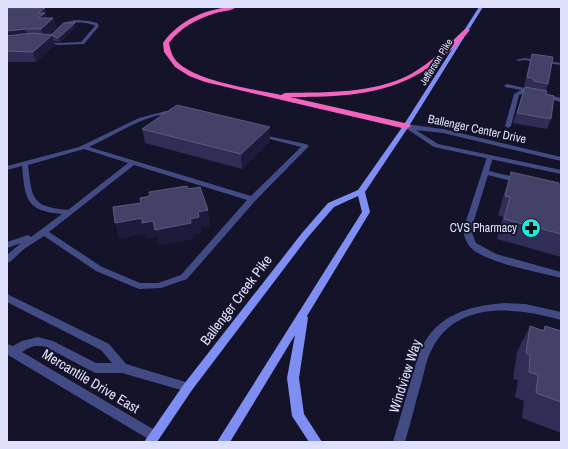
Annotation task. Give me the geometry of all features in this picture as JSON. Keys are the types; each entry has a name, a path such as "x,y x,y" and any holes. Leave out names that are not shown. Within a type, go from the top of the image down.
{"highway":[{"path":"234,7 202,16 178,28 166,43 167,51 171,60 179,67 193,75 215,83 406,126"},
{"path":"251,92 313,95 339,94 400,81 428,66 467,30"}],"main road":[{"name":"Jefferson Pike","path":"406,126 481,7"},
{"path":"223,442 247,402 304,315 366,212 361,192 406,126"},
{"name":"Ballenger Creek Pike","path":"152,439 188,387 305,235 332,204 361,192"},
{"path":"304,315 293,378 298,416 316,442"}],"street":[{"path":"40,41 57,44 82,43 97,26 92,22 65,23 46,41"},
{"path":"518,60 524,59 561,64"},
{"path":"507,86 561,96"},
{"path":"508,126 516,94 528,93 561,100"},
{"path":"7,168 56,156 84,147 150,115 170,112 185,116"},
{"name":"Ballenger Center Drive","path":"406,126 436,146 561,172"},
{"name":"Ballenger Center Drive","path":"406,126 443,131 561,159"},
{"path":"44,232 100,268 139,286 158,286 184,277 252,199 306,146 253,133"},
{"path":"84,147 252,199"},
{"path":"490,157 467,230 468,237 475,246 497,257 561,276"},
{"path":"7,260 21,247 44,232 133,162"},
{"path":"25,164 29,197 33,204 43,209 69,212"},
{"path":"485,172 530,183"},
{"path":"7,245 44,232"},
{"path":"7,298 105,347 122,368"},
{"name":"Windview Way","path":"399,442 425,349 430,340 444,325 462,315 484,308 495,307 527,308 561,316"},
{"name":"Mercantile Drive East","path":"9,352 26,344 38,341 49,344 95,368 122,368 188,387"},
{"name":"Mercantile Drive East","path":"9,352 152,439"}],"building":[{"path":"7,8 45,8 38,13 45,13 38,18 53,18 41,29 7,31"},
{"path":"64,23 75,23 58,38 51,35"},
{"path":"32,33 52,35 33,52 7,51 7,36"},
{"path":"532,54 553,57 548,84 534,81 532,78 527,77"},
{"path":"525,87 547,91 546,94 554,96 551,119 517,113"},
{"path":"177,105 270,127 241,154 142,129"},
{"path":"511,172 559,183 559,187 561,188 561,234 504,219 510,197 505,196"},
{"path":"187,186 188,189 200,187 208,210 198,212 199,217 190,219 191,223 155,230 153,221 142,223 142,218 115,223 113,207 141,203 140,198 150,196 149,192"},
{"path":"530,326 544,331 545,326 561,331 561,402 536,393 538,375 529,372 530,355 526,353"}],"place":[{"name":"CVS Pharmacy","path":"531,228"}]}
